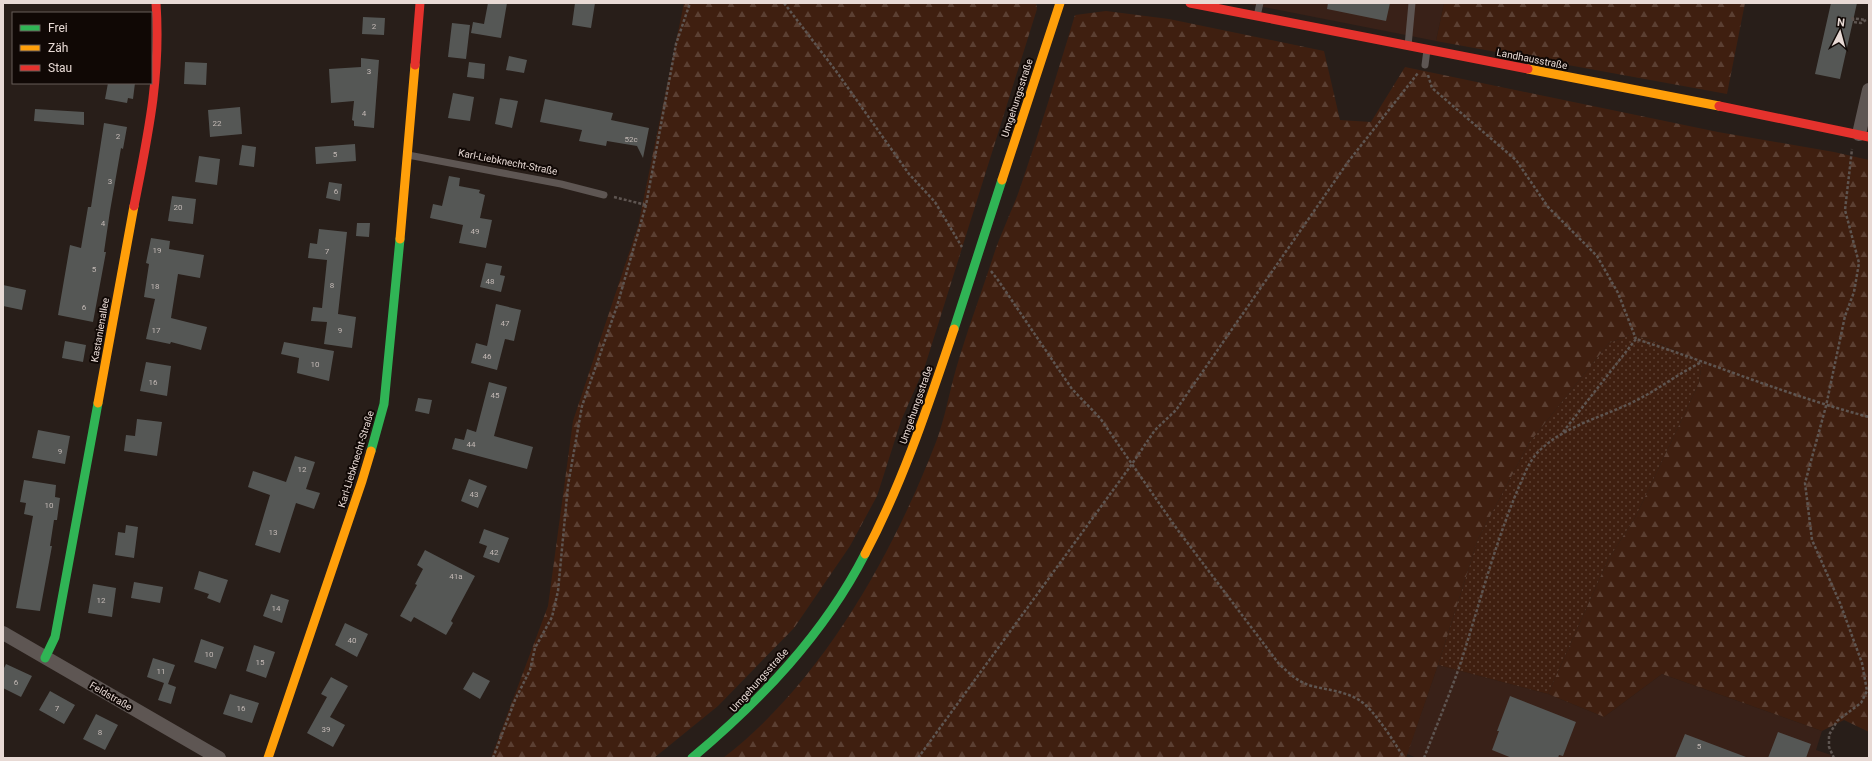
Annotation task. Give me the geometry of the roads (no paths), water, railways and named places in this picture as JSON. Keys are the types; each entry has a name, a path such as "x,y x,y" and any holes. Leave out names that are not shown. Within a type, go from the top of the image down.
{"street":[{"name":"Kastanienallee","path":"45,658 55,637 127,243 154,110 158,69 156,3"},
{"name":"Karl-Liebknecht-Straße","path":"268,758 362,481 384,404 391,345 420,3"},
{"name":"Umgehungsstraße","path":"692,758 724,733 755,703 788,665 832,608 856,572 880,526 922,422 1060,3"},
{"name":"Landhausstraße","path":"1190,3 1864,136"},
{"path":"1864,136 1869,90"},
{"name":"Feldstraße","path":"3,633 219,758"}],"lane":[{"path":"1257,16 1260,3"},
{"path":"1408,46 1412,3"},
{"path":"1425,65 1427,50"},
{"name":"Karl-Liebknecht-Straße","path":"406,155 420,156 553,182 604,195"}]}
